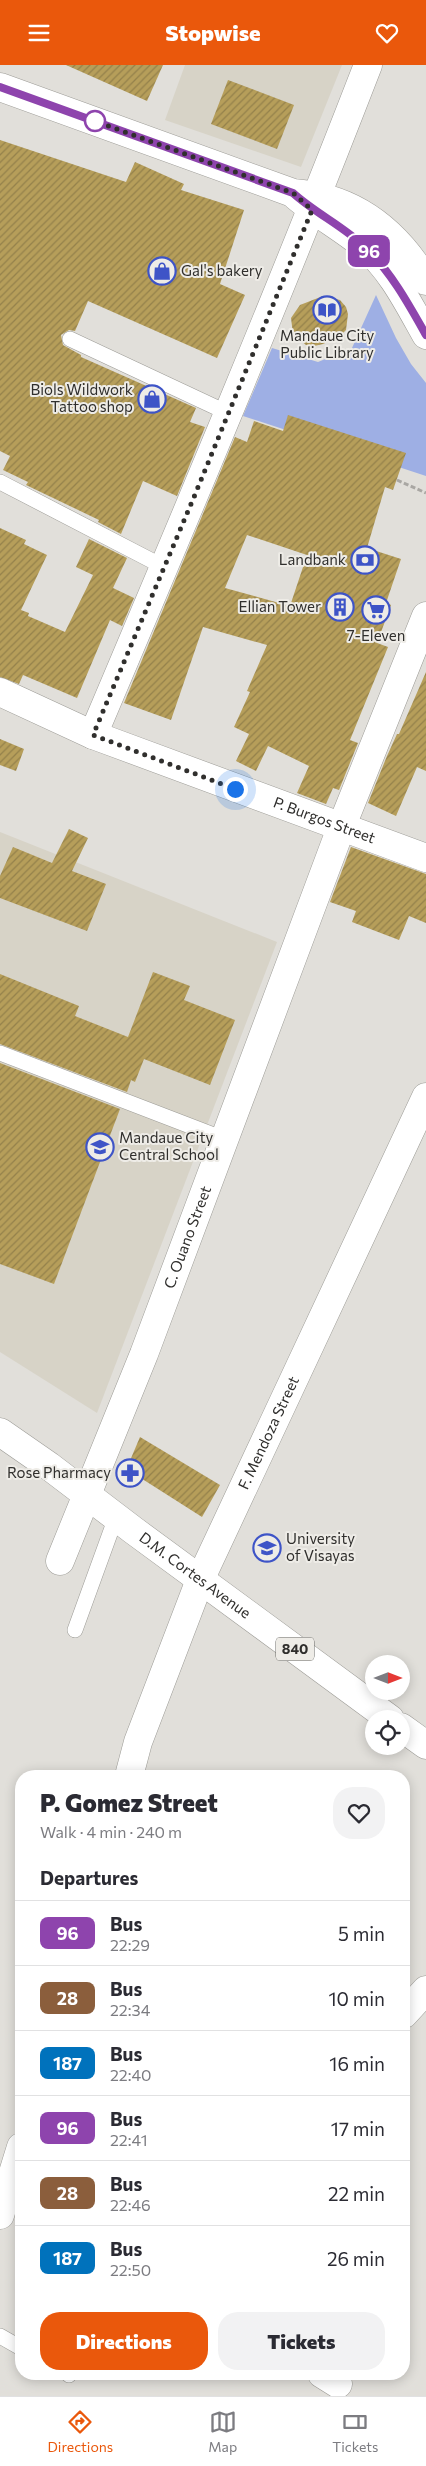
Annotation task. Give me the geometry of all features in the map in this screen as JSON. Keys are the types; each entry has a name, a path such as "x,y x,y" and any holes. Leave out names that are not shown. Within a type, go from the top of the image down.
{"main road":[{"path":"93,735 164,567 199,499 228,413 308,199 368,65"},
{"path":"0,87 308,199 344,205 380,225 394,237 426,281"},
{"path":"308,199 353,237 394,279 426,335"},
{"name":"C. Ouano Street","path":"60,1561 88,1496 144,1354 341,828 426,616"},
{"name":"P. Burgos Street","path":"0,692 93,735 426,858"},
{"name":"F. Mendoza Street","path":"131,1770 138,1742 200,1580 426,1097"},
{"name":"D.M. Cortes Avenue","path":"0,1432 378,1710"},
{"path":"410,1733 426,1745"},
{"path":"410,2007 426,1990"},
{"path":"0,2215 15,2183"}],"lane":[{"path":"70,339 228,413"},
{"path":"0,482 164,567"},
{"path":"0,1053 224,1139"},
{"path":"76,1630 116,1517"},
{"path":"0,2337 15,2345"}],"path":[{"path":"397,480 426,493"}],"shaded area":[{"path":"185,65 342,65 301,167 165,120"},
{"path":"376,295 396,338 411,364 426,383 426,476 243,416 272,348 318,362 352,348"},
{"name":"Mandaue City Central School","path":"0,832 277,942 97,1413 0,1352"}],"building":[{"path":"66,65 163,65 147,101"},
{"path":"228,80 294,105 277,149 211,124"},
{"path":"0,140 126,182 135,162 184,184 181,190 244,210 220,284 245,295 217,358 88,301 75,331 69,330 61,335 63,345 81,355 81,357 196,408 190,422 205,427 177,496 143,481 121,534 98,522 99,520 26,485 28,482 3,470 10,456 0,451"},
{"path":"323,296 340,300 346,307 348,314 346,330 340,336 323,344 306,345 293,334 291,318 300,305"},
{"path":"288,415 406,453 393,490 385,487 367,548 401,559 386,603 391,605 377,643 388,647 350,740 358,743 339,790 333,788 326,804 297,793 309,766 268,746 256,771 236,761 249,734 234,727 250,692 247,691 267,645 203,627 171,720 124,703 235,437 247,442 254,421 283,431","holes":["247,535 307,555 290,606 225,588"]},
{"path":"0,528 26,540 24,544 47,555 21,610 29,613 28,616 65,632 93,575 76,567 89,539 127,558 113,588 134,598 122,626 110,620 77,698 23,675 19,684 0,677"},
{"path":"426,672 426,771 417,767 396,816 368,803 387,756 397,734 399,734"},
{"path":"0,739 24,749 16,771 0,765"},
{"path":"69,829 88,838 72,871 106,884 87,931 0,898 0,876 13,847 52,863"},
{"path":"351,847 426,874 426,923 409,916 399,940 352,922 356,911 330,902"},
{"path":"153,972 190,986 184,1000 235,1020 210,1085 144,1059 135,1082 131,1080 127,1092 0,1044 0,974 79,1006 75,1016 128,1037"},
{"path":"0,1063 120,1109 54,1284 0,1264"},
{"path":"140,1437 220,1485 202,1517 136,1475 129,1463"}],"bus line":[{"name":"96","path":"0,87 293,193 312,210 364,246 394,279 426,335"}],"place":[{"name":"Gal's bakery","path":"162,271"},
{"name":"Mandaue City Public Library","path":"327,310"},
{"name":"Biols Wildwork Tattoo shop","path":"152,399"},
{"name":"Landbank","path":"365,560"},
{"name":"Ellian Tower","path":"340,607"},
{"name":"7-Eleven","path":"376,610"},
{"name":"Mandaue City Central School","path":"100,1147"},
{"name":"Rose Pharmacy","path":"130,1473"},
{"name":"University of Visayas","path":"267,1548"}],"route":[{"path":"95,121 89,119 293,193 312,210 194,497 93,735 235,789"}]}
